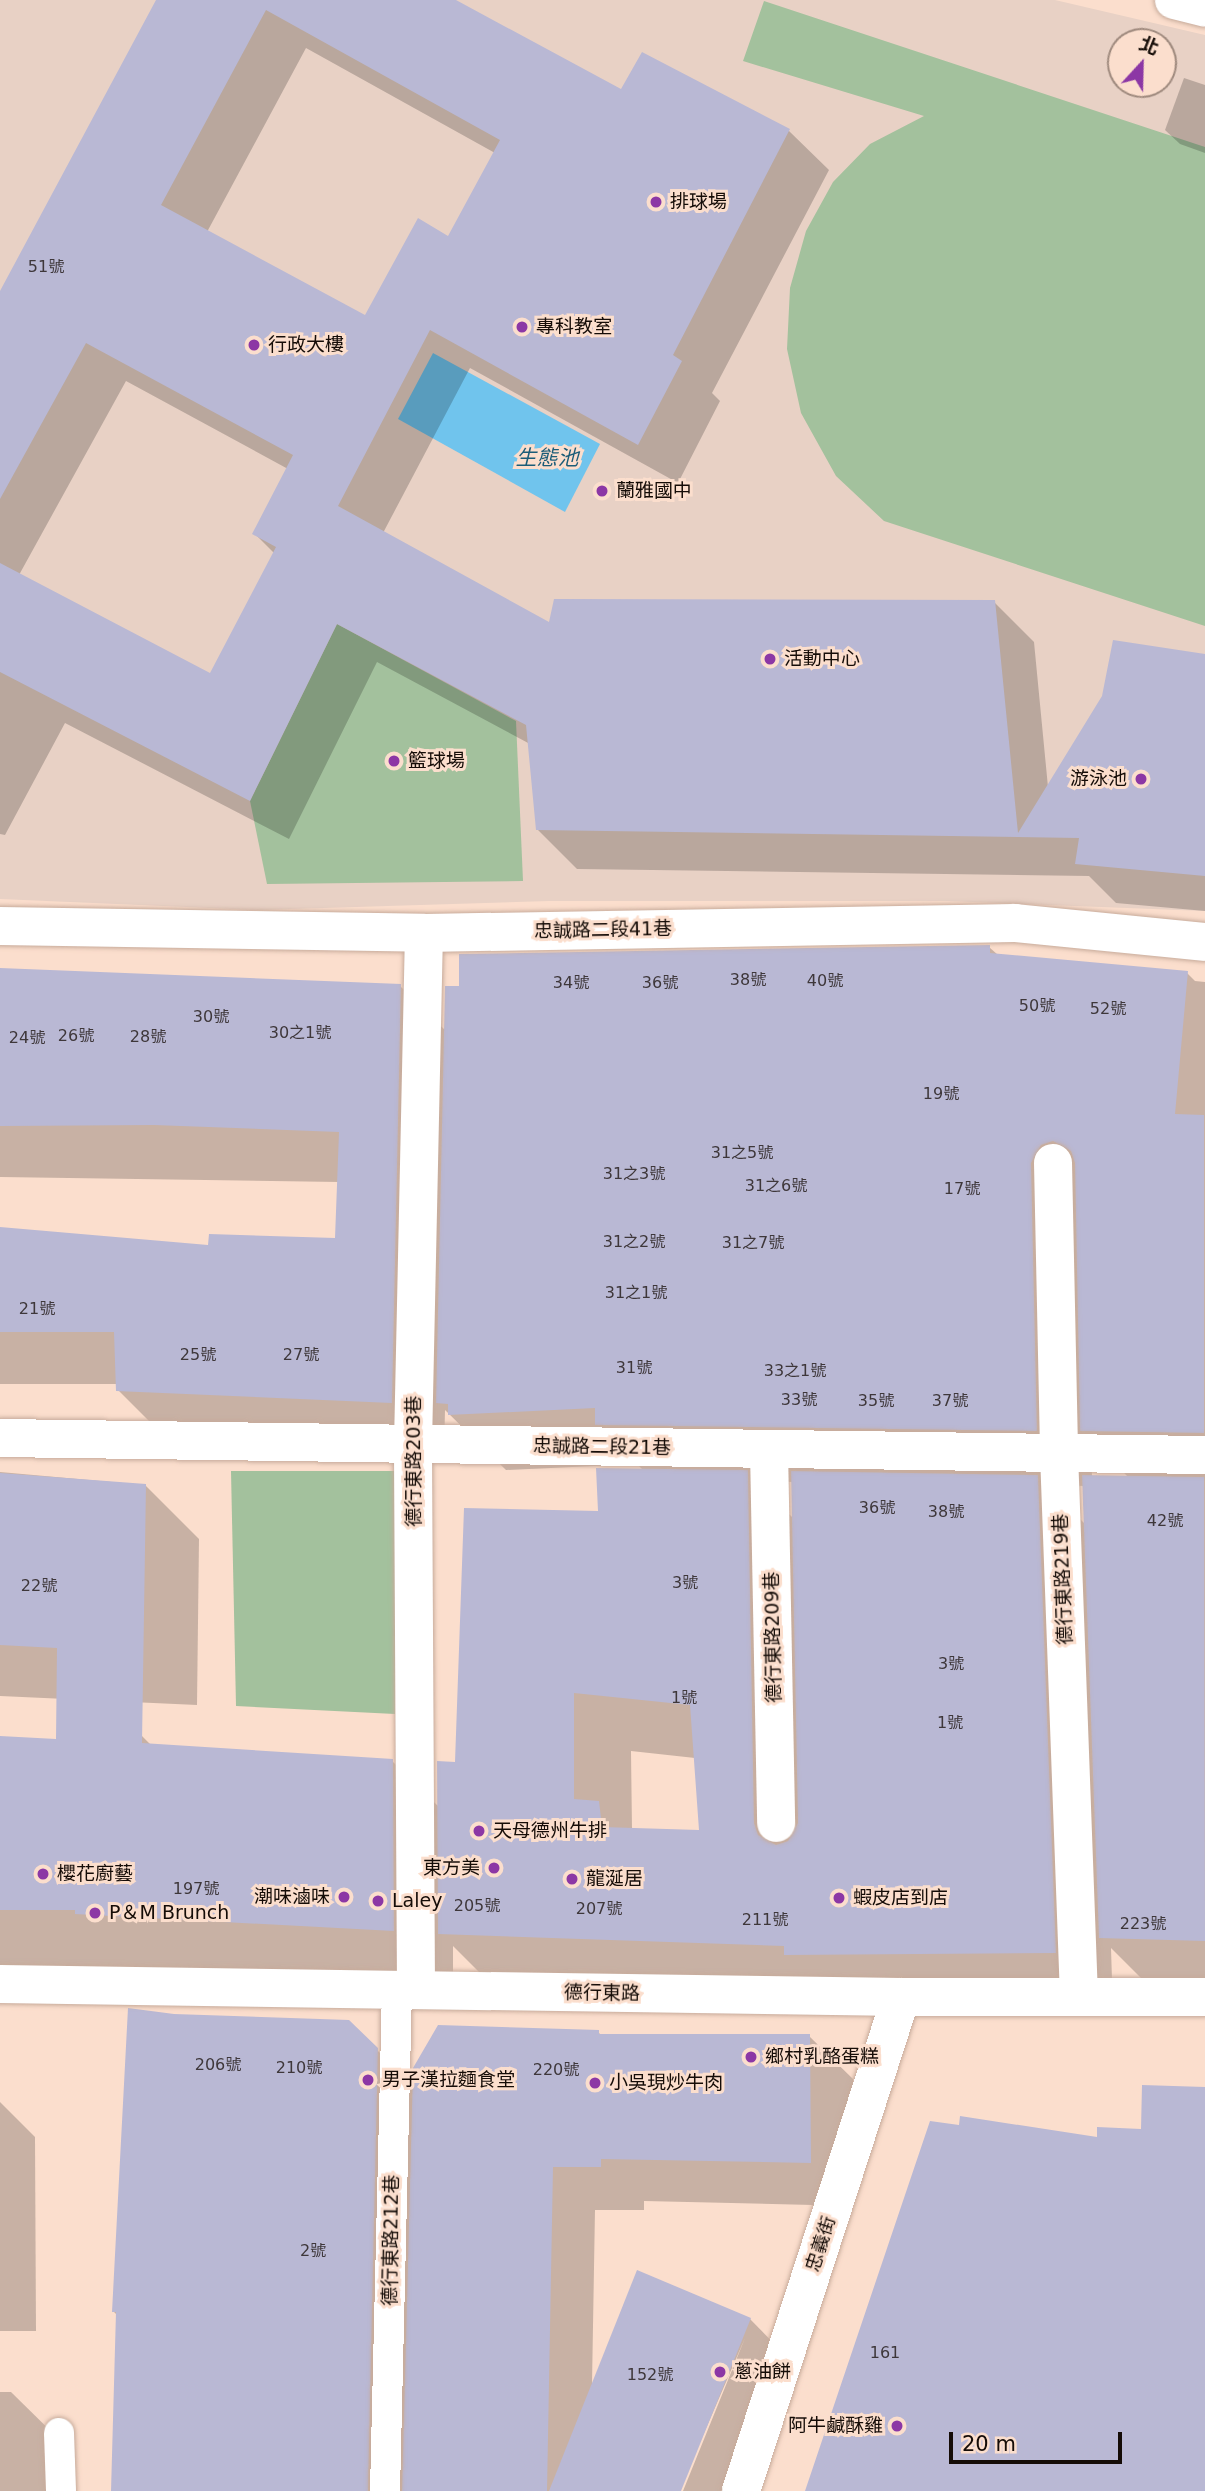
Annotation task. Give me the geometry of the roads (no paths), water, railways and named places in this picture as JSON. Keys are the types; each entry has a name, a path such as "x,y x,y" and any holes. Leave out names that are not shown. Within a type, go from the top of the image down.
{"street":[{"path":"1174,0 1205,8"},
{"name":"忠誠路二段41巷","path":"0,926 424,933 1015,923 1205,943"},
{"name":"德行東路203巷","path":"407,1989 413,1444 424,933"},
{"name":"德行東路219巷","path":"1053,1163 1059,1454 1079,1996"},
{"name":"忠誠路二段21巷","path":"0,1437 1205,1455"},
{"name":"德行東路209巷","path":"769,1450 776,1823"},
{"name":"德行東路","path":"0,1984 901,1997 1205,1997"},
{"name":"忠義街","path":"740,2491 901,1997"}],"lane":[{"name":"德行東路212巷","path":"385,2491 407,1989"},
{"path":"59,2433 61,2491"}],"water":[{"name":"生態池","path":"433,353 600,444 565,512 398,419"}],"place":[{"name":"排球場","path":"656,202"},
{"name":"專科教室","path":"522,327"},
{"name":"行政大樓","path":"254,345"},
{"name":"蘭雅國中","path":"602,491"},
{"name":"活動中心","path":"770,659"},
{"name":"籃球場","path":"394,761"},
{"name":"游泳池","path":"1141,779"},
{"name":"天母德州牛排","path":"479,1831"},
{"name":"東方美","path":"494,1868"},
{"name":"櫻花廚藝","path":"43,1874"},
{"name":"龍涎居","path":"572,1879"},
{"name":"潮味滷味","path":"344,1897"},
{"name":"蝦皮店到店","path":"839,1898"},
{"name":"Laley","path":"378,1901"},
{"name":"P＆M Brunch","path":"95,1913"},
{"name":"鄉村乳酪蛋糕","path":"751,2057"},
{"name":"男子漢拉麵食堂","path":"368,2080"},
{"name":"小吳現炒牛肉","path":"595,2083"},
{"name":"蔥油餅","path":"720,2372"},
{"name":"阿牛鹹酥雞","path":"897,2426"}]}
